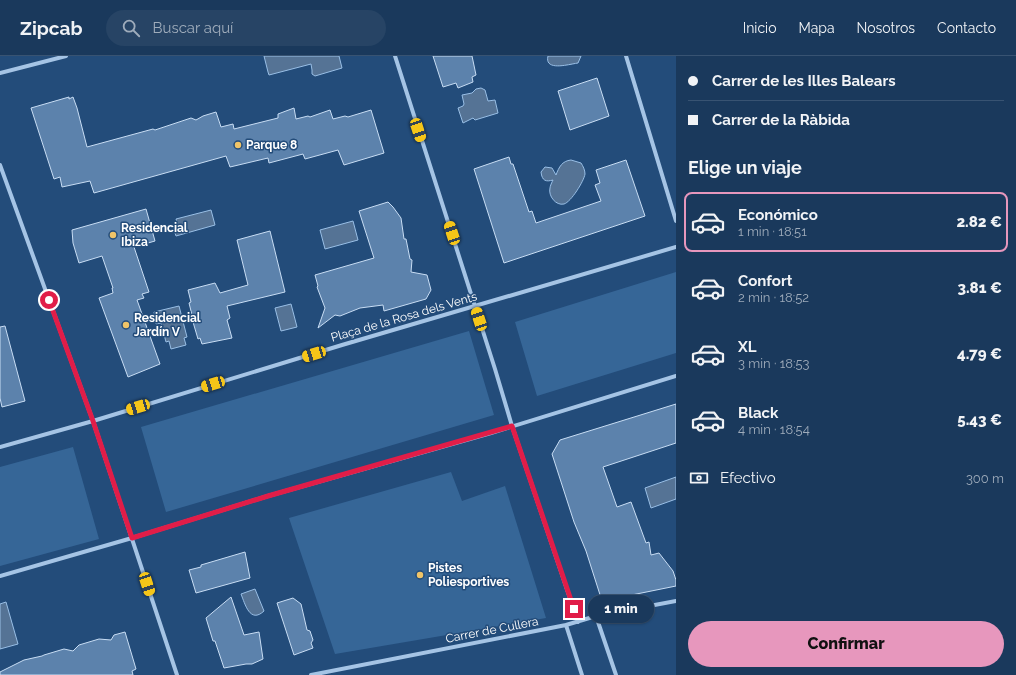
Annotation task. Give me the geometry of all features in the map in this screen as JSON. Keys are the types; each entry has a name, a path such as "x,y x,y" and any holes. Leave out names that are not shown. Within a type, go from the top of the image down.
{"street":[{"path":"0,73 66,56"},
{"path":"394,56 475,306 512,426 578,622"},
{"path":"626,56 676,222"},
{"path":"0,165 93,421 177,675"},
{"name":"Plaça de la Rosa dels Vents","path":"0,446 93,421 676,247"},
{"path":"0,576 132,538 268,496 512,426 676,376"},
{"name":"Carrer de Cullera","path":"311,675 566,625 596,616 676,601"},
{"path":"596,616 616,675"},
{"path":"566,625 582,675"}],"shaded area":[{"path":"264,56 339,56 342,68 315,76 312,74 311,64 269,75"},
{"path":"548,56 581,56 578,63 554,66 548,61"},
{"path":"481,88 485,90 488,101 495,100 498,113 475,120 473,118 463,123 458,108 464,104 462,95 472,93 476,89"},
{"path":"571,160 581,163 585,174 577,191 567,202 561,204 553,200 550,194 550,187 553,180 545,180 542,177 541,172 545,167 552,168 556,175 561,165"},
{"path":"211,210 215,225 176,236 173,227 178,226 176,219"},
{"path":"353,221 358,240 325,249 320,230"},
{"path":"676,272 676,353 537,396 515,322"},
{"path":"291,304 297,327 281,331 275,308"},
{"path":"179,306 187,337 184,338 186,345 171,349 169,341 166,342 161,323 156,324 154,312"},
{"path":"469,331 494,415 166,512 141,427"},
{"path":"73,447 99,539 0,566 0,467"},
{"name":"Pistes Poliesportives","path":"451,472 462,501 505,486 546,618 335,654 289,518"},
{"path":"676,477 676,499 651,508 645,488"},
{"path":"255,589 264,611 255,615 252,614 246,607 241,594"},
{"path":"6,602 18,644 0,649 0,604"}],"building":[{"path":"433,56 472,56 476,75 472,77 473,82 458,88 456,83 443,87"},
{"path":"597,78 609,116 570,130 558,91"},
{"name":"Parque 8","path":"69,97 69,99 73,97 77,108 87,147 153,129 155,130 191,118 196,120 216,112 221,127 233,124 234,129 278,118 278,114 294,108 296,119 308,116 310,117 330,110 333,119 345,116 348,117 371,110 384,153 344,165 338,150 305,159 303,154 269,163 268,158 230,167 226,156 94,193 90,181 62,187 60,177 54,179 31,108"},
{"path":"509,157 511,164 513,164 529,212 532,211 536,223 601,201 595,185 600,183 596,170 626,160 645,216 504,263 474,169"},
{"path":"388,202 401,218 404,239 406,239 410,259 412,260 411,272 427,275 431,290 426,299 384,311 383,305 360,308 340,316 335,315 318,328 325,308 317,287 315,275 374,258 359,211"},
{"path":"146,209 155,241 134,247 149,292 142,294 144,298 137,300 160,364 128,377 99,298 113,293 113,288 102,256 79,263 73,243 72,230"},
{"path":"270,231 285,292 227,306 230,318 227,320 232,338 202,344 200,338 198,339 193,322 196,321 194,314 192,315 188,290 215,283 220,293 248,285 237,240"},
{"path":"5,326 25,401 2,407 0,398 0,327"},
{"path":"676,404 676,443 603,467 617,507 631,502 646,543 649,542 651,555 659,553 673,571 676,586 602,601 552,454 560,440"},
{"path":"245,552 250,578 196,593 189,570"},
{"path":"231,597 244,635 259,632 263,659 252,664 224,668 215,641 213,641 206,618"},
{"path":"293,598 301,604 307,630 310,631 313,640 311,643 313,648 294,655 277,603"},
{"path":"125,632 136,669 132,671 133,675 0,675 0,672 24,660 64,649 73,651 79,645 99,639 111,640 114,635"}],"place":[{"name":"Parque 8","path":"238,145"},
{"name":"Residencial Ibiza","path":"113,235"},
{"name":"Residencial Jardín V","path":"126,325"},
{"name":"Pistes Poliesportives","path":"420,575"}],"route":[{"path":"49,300 93,421 132,538 268,496 512,426 574,609"}]}
